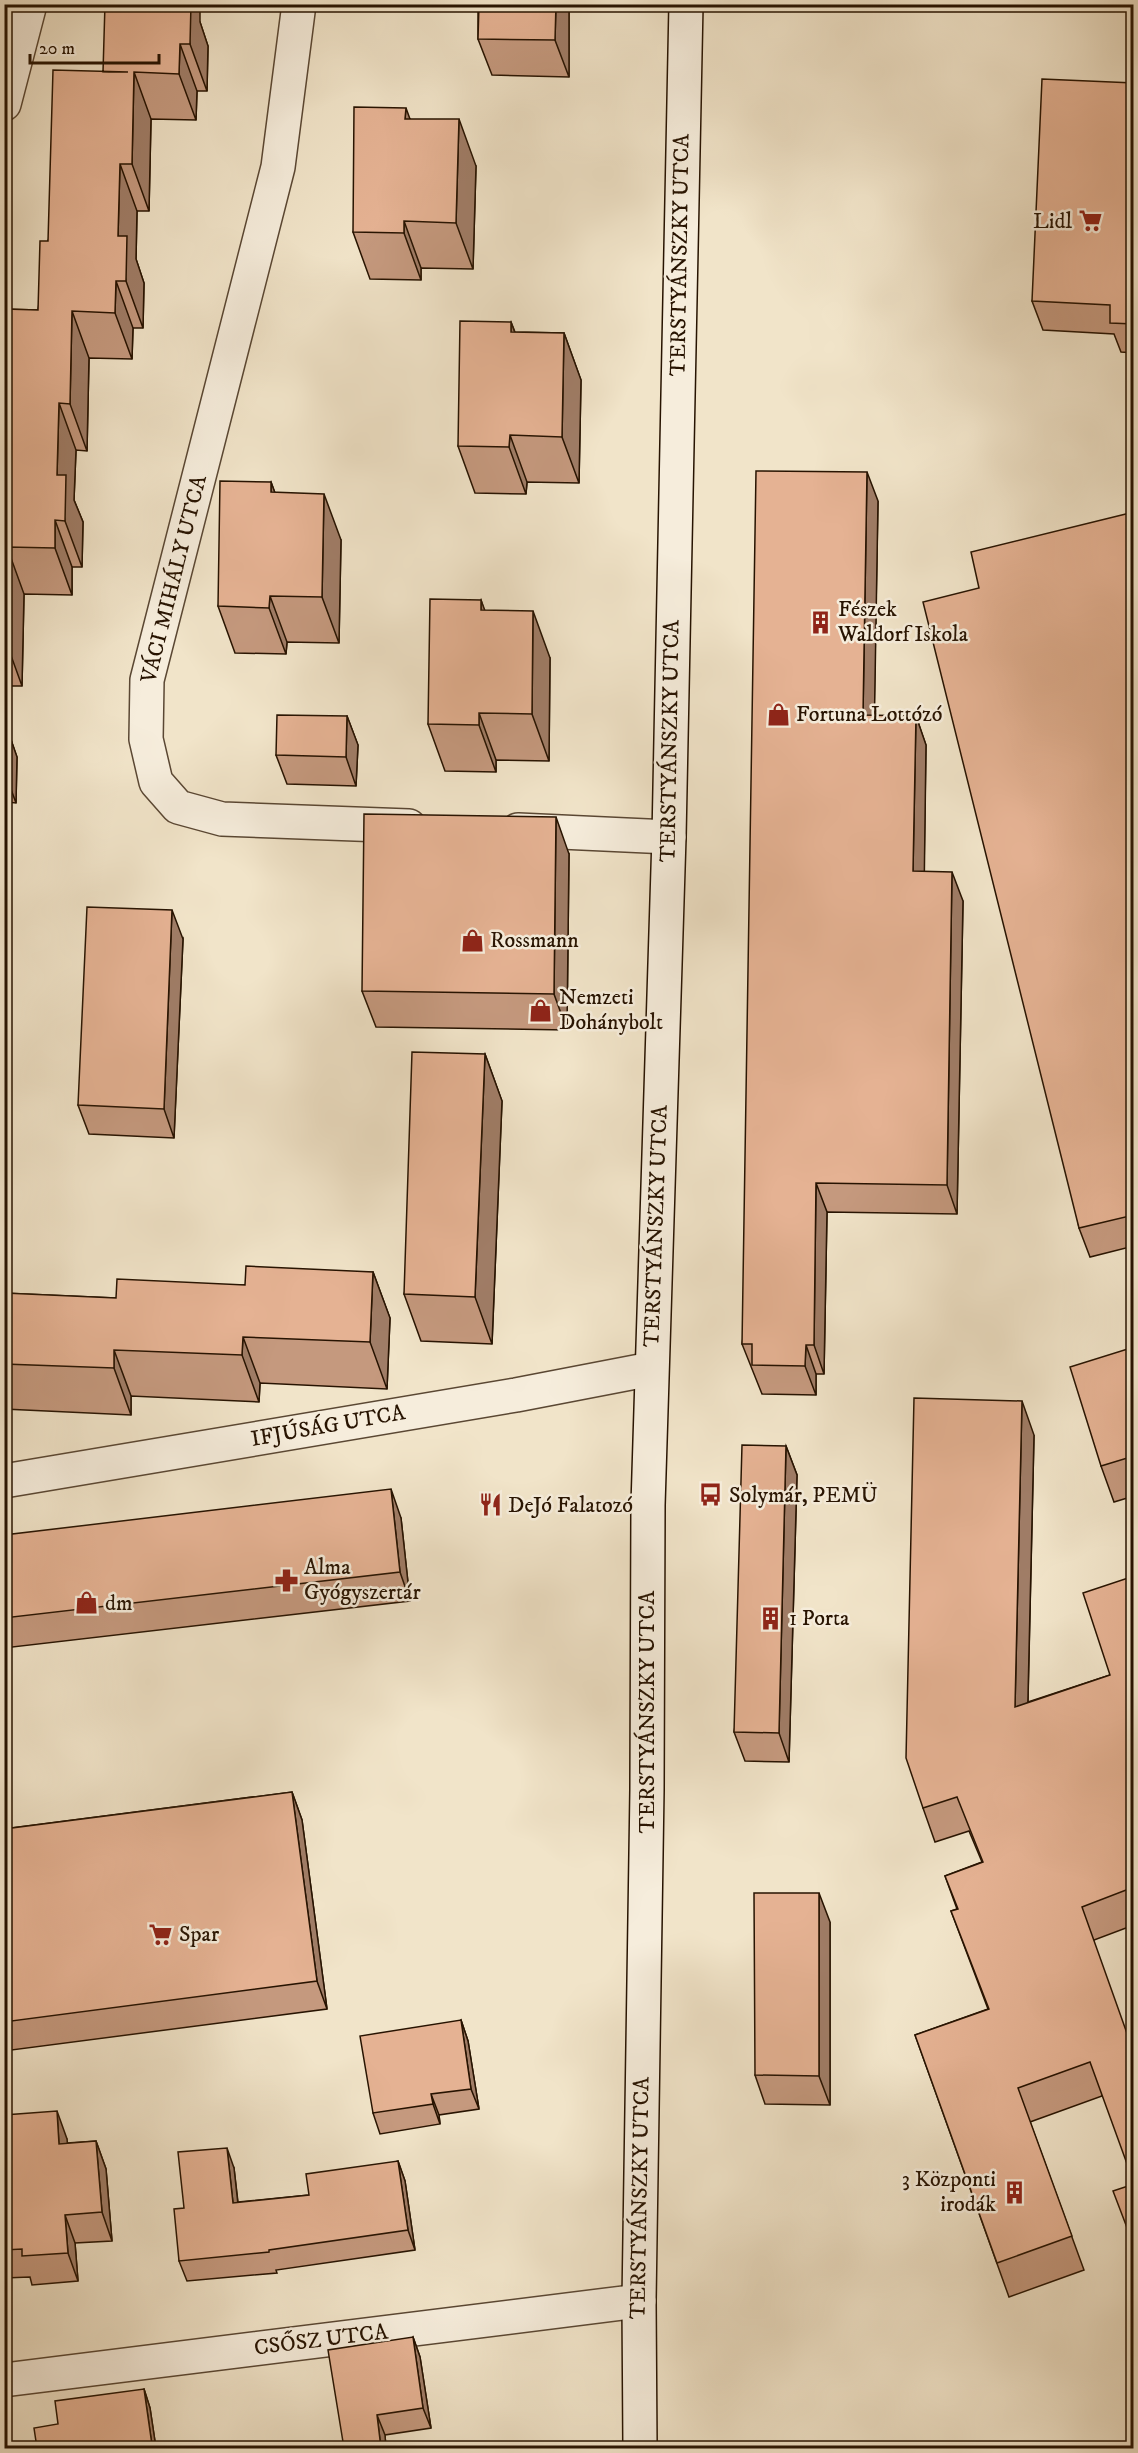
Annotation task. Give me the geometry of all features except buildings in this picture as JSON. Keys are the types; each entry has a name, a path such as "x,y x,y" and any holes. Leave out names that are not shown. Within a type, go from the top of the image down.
{"street":[{"path":"4,105 30,4"},
{"name":"VÁCI MIHÁLY UTCA","path":"299,4 278,167 147,680 146,739 156,782 178,807 222,819 435,827"},
{"name":"TERSTYÁNSZKY UTCA","path":"640,2448 639,2301 647,1790 648,1505 669,837 686,4"},
{"path":"483,829 669,837"},
{"name":"IFJÚSÁG UTCA","path":"4,1481 516,1395 651,1369"},
{"name":"CSŐSZ UTCA","path":"4,2380 639,2301"}],"place":[{"name":"Lidl","path":"1090,221"},
{"name":"Fészek Waldorf Iskola","path":"820,622"},
{"name":"Fortuna Lottózó","path":"778,714"},
{"name":"Rossmann","path":"472,940"},
{"name":"Nemzeti Dohánybolt","path":"541,1010"},
{"name":"Solymár, PEMÜ","path":"711,1495"},
{"name":"DeJó Falatozó","path":"490,1505"},
{"name":"Alma Gyógyszertár","path":"286,1580"},
{"name":"dm","path":"87,1603"},
{"name":"1 Porta","path":"771,1618"},
{"name":"Spar","path":"161,1934"},
{"name":"3 Központi irodák","path":"1014,2192"}]}
